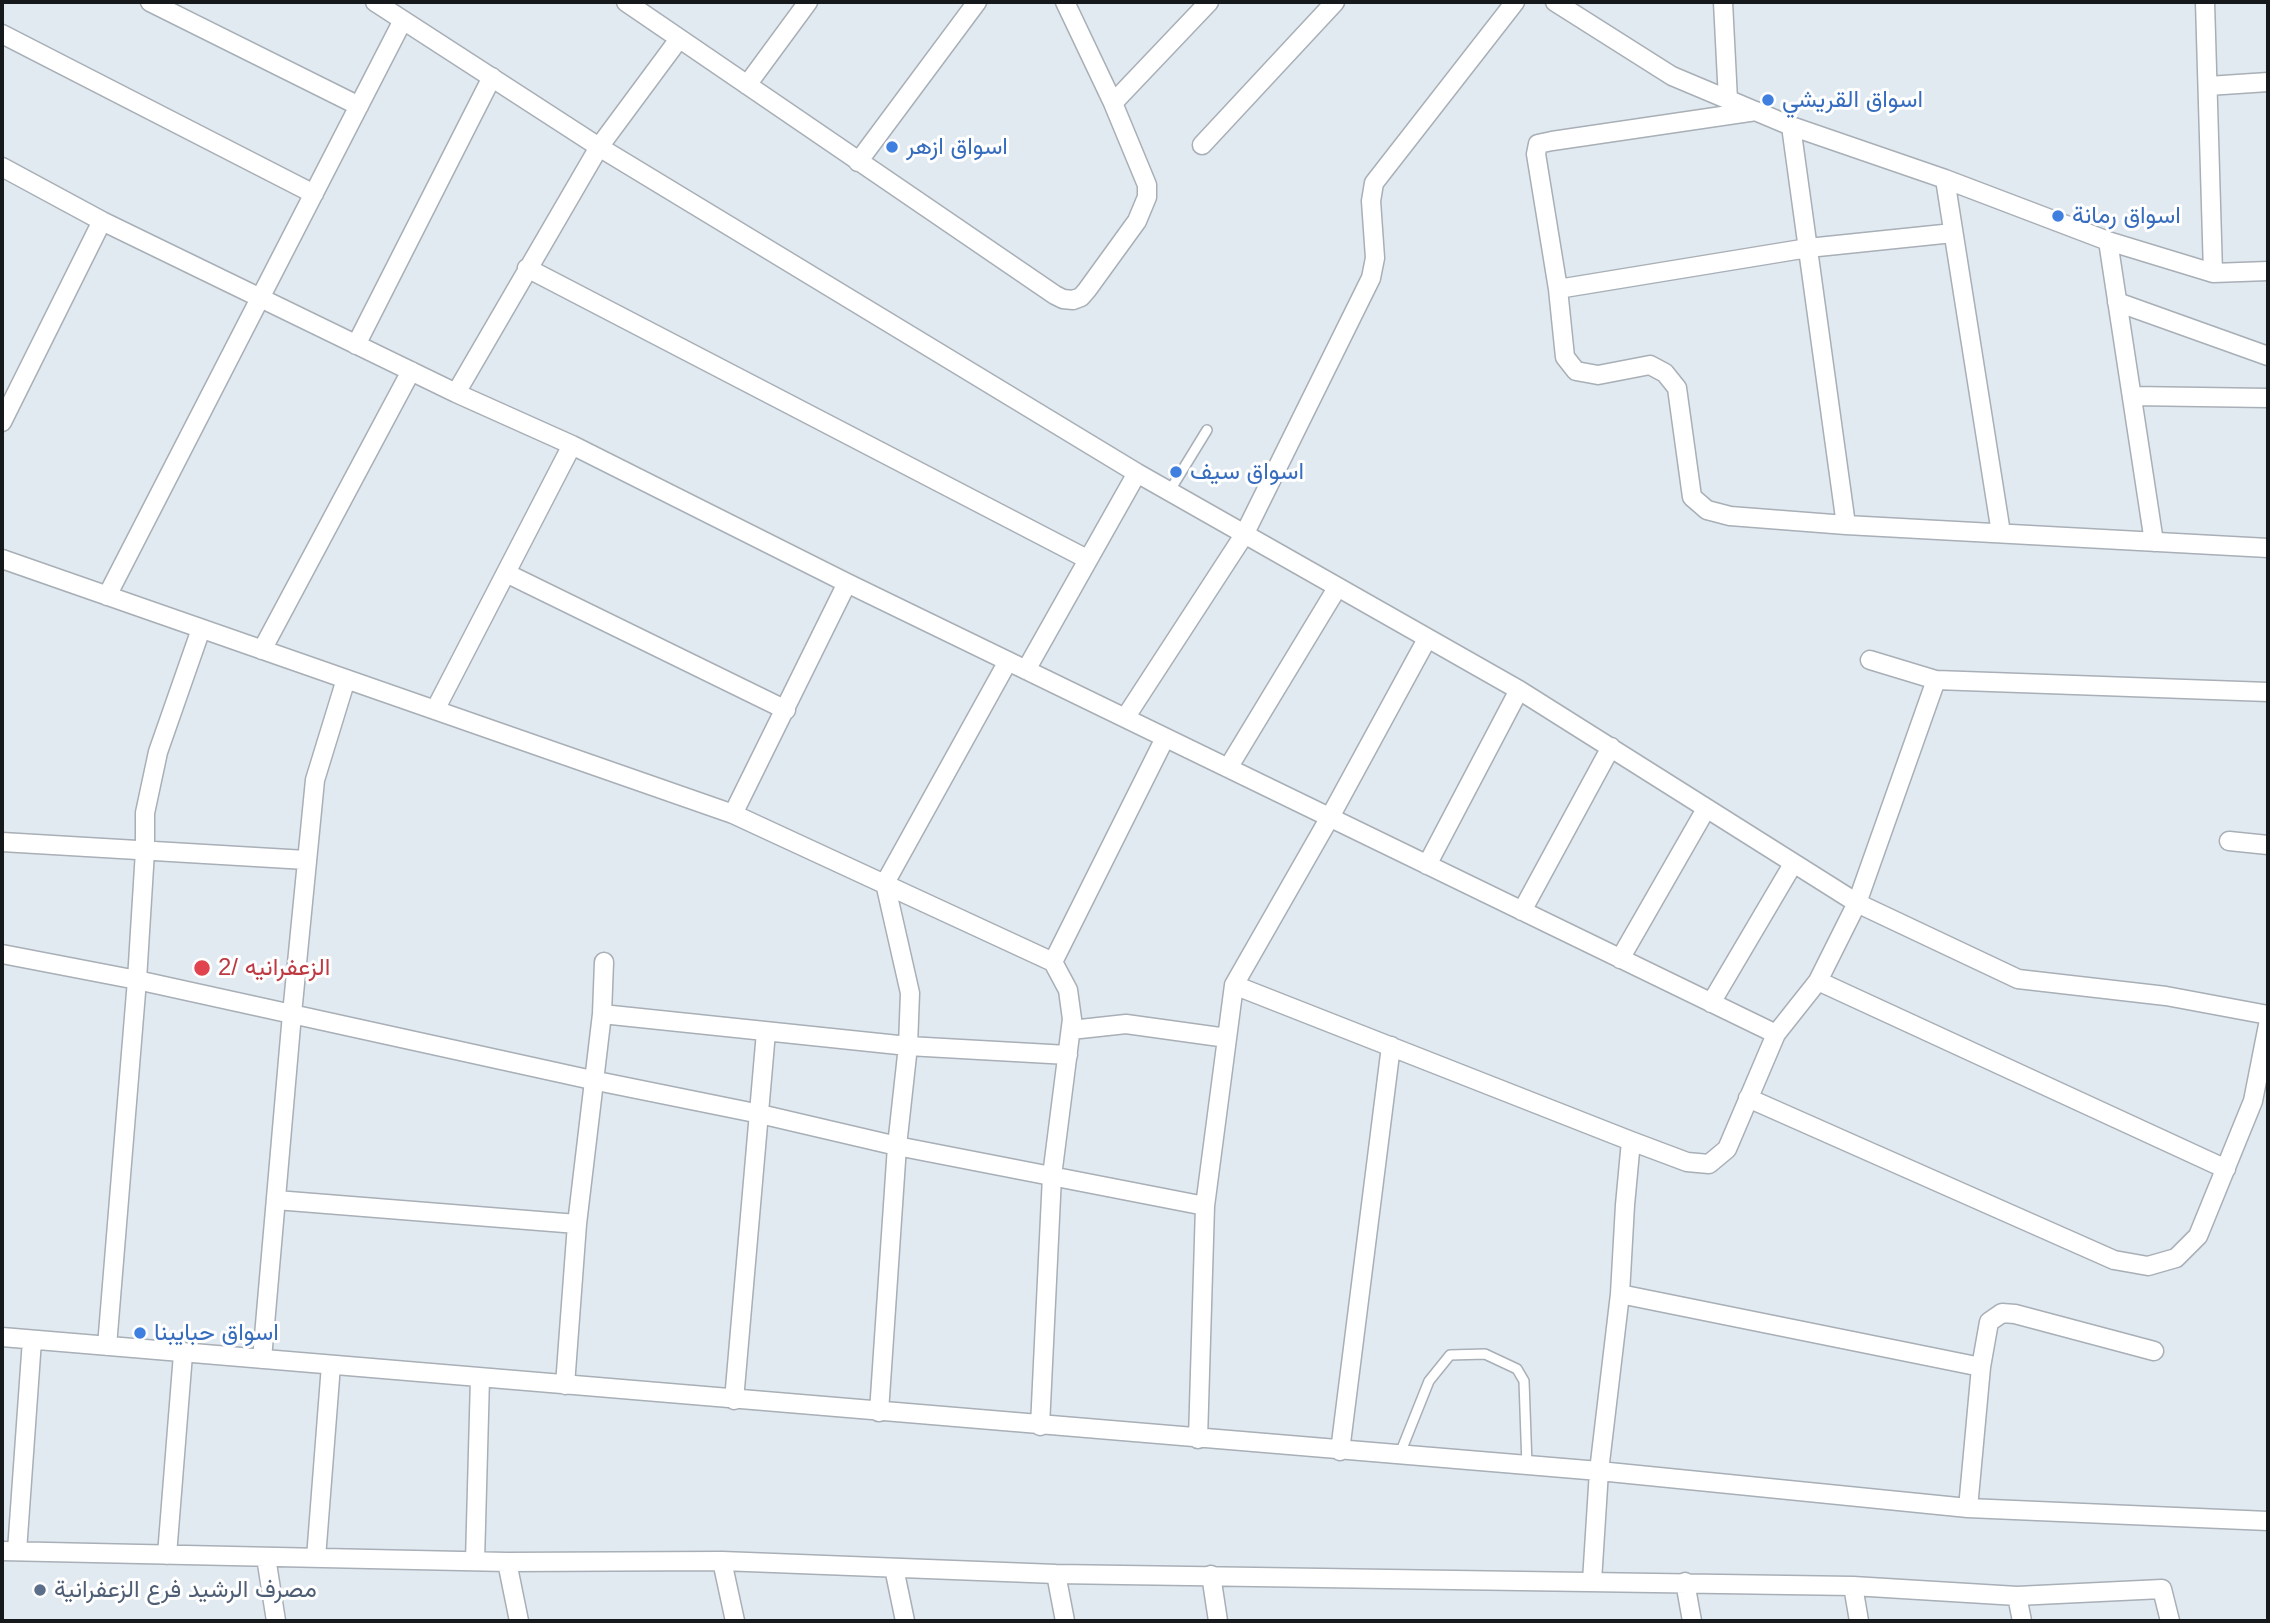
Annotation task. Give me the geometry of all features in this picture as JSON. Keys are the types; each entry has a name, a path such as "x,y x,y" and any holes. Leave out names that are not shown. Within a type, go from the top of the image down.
{"street":[{"path":"150,2 359,106"},
{"path":"375,2 600,147 1169,492 1519,690 1857,903 2018,979 2166,996 2268,1015"},
{"path":"625,2 1055,295 1073,300 1087,290 1116,251 1137,221 1147,197 1143,172 1065,2"},
{"path":"747,85 808,2"},
{"path":"858,162 976,2"},
{"path":"1113,103 1209,2"},
{"path":"1202,145 1335,2"},
{"path":"1125,719 1244,535 1371,278 1375,258 1371,201 1374,183 1514,2"},
{"path":"1555,2 1672,76 1791,126 1945,179 2108,241 2213,273 2268,271"},
{"path":"1723,2 1728,100"},
{"path":"2205,2 2213,273"},
{"path":"107,596 404,20"},
{"path":"2,34 314,194"},
{"path":"456,393 600,147 679,39"},
{"path":"356,345 492,78"},
{"path":"2208,86 2268,82"},
{"path":"1756,111 1538,144 1536,154 1558,289 1565,357 1576,371 1598,375 1650,365 1665,373 1676,388 1692,497 1707,510 1730,516 1846,525 2268,548"},
{"path":"1791,126 1846,525"},
{"path":"2,167 102,221 456,393 572,445 1008,662 1776,1034"},
{"path":"1945,179 2001,533"},
{"path":"2,422 102,221"},
{"path":"1558,289 1808,248 1954,233"},
{"path":"2108,241 2154,542"},
{"path":"527,268 1087,559"},
{"path":"2117,302 2268,356"},
{"path":"262,650 411,371"},
{"path":"2132,396 2268,398"},
{"path":"435,710 572,445"},
{"path":"1026,670 1137,473"},
{"path":"2,559 733,814 1053,962 1068,990 1072,1019 1052,1176 1040,1426"},
{"path":"506,573 786,710"},
{"path":"733,814 847,583"},
{"path":"1228,768 1336,587"},
{"path":"107,1346 137,980 145,813 159,752 201,629"},
{"path":"1198,1439 1205,1206 1234,985 1427,639"},
{"path":"1870,660 1936,680 2268,692"},
{"path":"879,1412 897,1146 911,993 885,883 1008,662"},
{"path":"262,1359 315,780 346,679"},
{"path":"1234,985 1631,1141 1687,1162 1709,1164 1727,1149 1776,1034 1818,981 1857,903 1936,680"},
{"path":"1427,865 1519,690"},
{"path":"1053,962 1165,738"},
{"path":"1522,911 1611,747"},
{"path":"1620,959 1706,809"},
{"path":"2229,841 2268,845"},
{"path":"2,842 306,860"},
{"path":"1711,1003 1793,864"},
{"path":"2,954 137,980 897,1146 1205,1206"},
{"path":"565,1385 577,1224 592,1080 602,1014 604,962"},
{"path":"1818,981 2226,1168"},
{"path":"602,1014 908,1046 1068,1055"},
{"path":"1071,1030 1126,1024 1227,1038"},
{"path":"1748,1098 2115,1261 2148,1266 2176,1258 2198,1236 2253,1101 2268,1025"},
{"path":"734,1400 766,1032"},
{"path":"1340,1451 1391,1046"},
{"path":"1592,1581 1599,1471 1620,1294 1631,1141"},
{"path":"276,1200 577,1224"},
{"path":"1620,1294 1981,1367"},
{"path":"1968,1508 1981,1367 1989,1322 2002,1313 2015,1314 2154,1351"},
{"path":"2,1337 1599,1471 1968,1508 2268,1521"},
{"path":"32,1340 9,1551 507,1562 722,1561 1056,1574 1853,1586 2017,1596 2162,1589 2170,1621"},
{"path":"167,1555 183,1354"},
{"path":"316,1558 331,1365"},
{"path":"475,1561 481,1378"},
{"path":"266,1557 276,1621"},
{"path":"722,1561 736,1621"},
{"path":"507,1562 519,1621"},
{"path":"894,1568 905,1621"},
{"path":"1056,1574 1065,1621"},
{"path":"1212,1576 1218,1621"},
{"path":"1685,1583 1692,1621"},
{"path":"1853,1586 1859,1621"},
{"path":"2017,1596 2022,1621"}],"lane":[{"path":"1169,492 1207,430"},
{"path":"1399,1455 1429,1381 1450,1355 1485,1354 1517,1369 1524,1381 1527,1466"}],"place":[{"name":"اسواق القريشي","path":"1768,100"},
{"name":"اسواق ازهر","path":"892,147"},
{"name":"اسواق رمانة","path":"2058,216"},
{"name":"اسواق سيف","path":"1176,472"},
{"name":"الزعفرانيه /2","path":"202,968"},
{"name":"اسواق حبايبنا","path":"140,1333"},
{"name":"مصرف الرشيد فرع الزعفرانية","path":"40,1590"}]}
